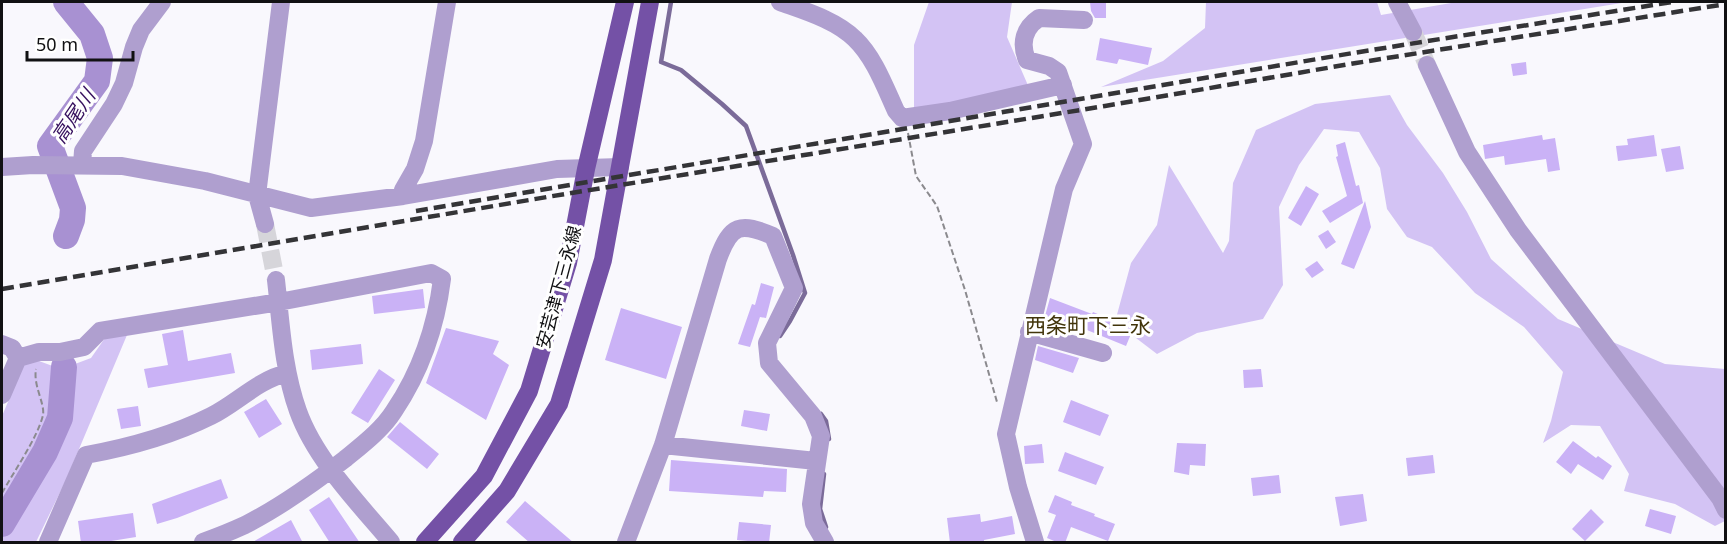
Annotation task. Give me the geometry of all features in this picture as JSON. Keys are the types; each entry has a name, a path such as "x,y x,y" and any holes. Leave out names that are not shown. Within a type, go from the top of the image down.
{"main road":[{"name":"安芸津下三永線","path":"425,543 484,476 529,391 568,263 586,169 625,2"},
{"name":"安芸津下三永線","path":"462,543 507,491 559,404 603,260 650,2"}],"street":[{"path":"82,165 83,151 114,104 124,83 141,30 162,2"},
{"path":"265,224 256,195 281,2"},
{"path":"403,196 403,190 416,169 424,141 447,2"},
{"path":"780,2 828,22 856,39 902,118 950,111 1063,86"},
{"path":"1397,2 1413,32"},
{"path":"1035,543 1018,487 1006,434 1064,189 1083,144 1058,72 1049,66 1028,60 1024,52 1024,39 1027,30 1039,18 1084,20"},
{"path":"1427,65 1467,152 1518,230 1720,498 1725,510"},
{"path":"2,167 122,166 205,181 311,208 403,196 557,169 620,167"},
{"path":"626,543 663,445 725,239 737,229 753,227 773,236 794,288 767,343 769,363 813,416 821,435 811,504 814,523 825,543"},
{"path":"18,358 39,352 60,352 84,347 100,331 279,302 431,273 442,279 438,310 430,340 415,375 393,413 367,442 298,493 245,524 203,543"},
{"path":"276,280 287,373 298,413 331,470 391,543"},
{"path":"1029,332 1103,353"},
{"path":"2,344 12,348 18,358"},
{"path":"2,395 18,358"},
{"path":"48,543 86,455 133,446 176,432 212,416 276,375 287,373"},
{"path":"663,445 816,461"}],"path":[{"path":"902,118 908,131 916,176 937,206 965,290 1006,434"},
{"path":"2,494 30,445 43,413 34,379 39,352"}],"shaded area":[{"path":"929,2 1012,2 1007,37 1030,90 914,111 914,45"},
{"path":"1206,2 1377,2 1381,15 1457,2 1628,2 1101,87 1163,61 1205,28"},
{"path":"1390,95 1407,125 1443,173 1467,212 1491,259 1558,319 1665,364 1725,369 1725,521 1715,526 1675,504 1624,491 1629,474 1600,426 1571,425 1543,443 1563,372 1524,327 1475,293 1432,247 1407,237 1387,209 1380,168 1359,132 1324,129 1299,165 1279,207 1283,285 1263,319 1197,333 1157,354 1115,322 1131,263 1157,225 1169,165 1223,253 1229,241 1233,183 1256,130 1315,104"},
{"path":"127,335 66,480 36,542 2,542 2,536 68,419 71,392 67,367 91,358 105,338"},
{"path":"39,361 58,368 55,409 38,448 2,513 2,416 24,364"}],"building":[{"path":"1090,2 1106,2 1106,18 1095,18"},
{"path":"1100,38 1152,48 1148,65 1119,59 1117,64 1096,60"},
{"path":"1526,62 1527,74 1513,76 1511,64"},
{"path":"1542,135 1543,140 1555,138 1560,170 1548,172 1546,159 1505,165 1504,156 1485,159 1483,145"},
{"path":"1654,135 1657,156 1618,161 1616,146 1628,145 1627,139"},
{"path":"1345,142 1356,186 1359,185 1363,203 1330,223 1322,211 1347,196 1336,157 1338,156 1336,145"},
{"path":"1680,146 1684,169 1666,172 1661,149"},
{"path":"1306,186 1319,194 1301,226 1288,218"},
{"path":"1365,201 1371,227 1354,269 1341,264"},
{"path":"1328,230 1336,242 1326,249 1318,236"},
{"path":"1317,261 1324,270 1312,278 1305,269"},
{"path":"761,283 774,287 766,318 760,317 750,347 738,344 752,304 755,305"},
{"path":"423,289 425,308 374,314 372,296"},
{"path":"1050,298 1092,314 1093,312 1133,329 1126,346 1045,316"},
{"path":"621,308 682,327 666,379 605,360"},
{"path":"446,328 499,341 493,354 509,365 486,420 426,383"},
{"path":"183,330 188,361 231,353 235,373 148,388 144,369 168,365 162,334"},
{"path":"361,344 363,364 312,370 310,350"},
{"path":"1038,346 1079,358 1073,373 1035,360"},
{"path":"379,369 395,380 368,423 351,413"},
{"path":"1261,369 1263,387 1244,388 1243,370"},
{"path":"266,399 282,424 259,438 244,412"},
{"path":"1071,400 1109,415 1100,436 1063,422"},
{"path":"138,406 141,426 121,429 117,409"},
{"path":"744,410 770,414 767,431 741,426"},
{"path":"400,422 439,454 427,469 387,437"},
{"path":"1573,441 1596,458 1598,456 1612,466 1603,480 1578,464 1571,474 1556,462"},
{"path":"1177,443 1206,444 1205,466 1190,465 1189,475 1174,472"},
{"path":"1042,444 1044,463 1025,464 1024,446"},
{"path":"1065,452 1104,467 1096,485 1058,471"},
{"path":"1433,455 1435,473 1408,476 1406,458"},
{"path":"671,460 787,469 786,492 764,491 763,497 669,491"},
{"path":"1279,475 1281,493 1253,496 1251,478"},
{"path":"221,479 228,498 157,524 152,504"},
{"path":"1363,494 1367,521 1340,526 1335,497"},
{"path":"1055,495 1072,502 1071,505 1115,524 1108,541 1071,527 1065,543 1047,538 1056,515 1048,512"},
{"path":"329,497 360,543 330,543 309,510"},
{"path":"525,501 574,543 530,543 506,522"},
{"path":"1591,509 1604,522 1585,541 1572,529"},
{"path":"1650,509 1676,516 1671,534 1645,526"},
{"path":"133,513 136,537 99,543 81,543 78,521"},
{"path":"980,514 981,522 1012,516 1015,534 984,540 984,543 950,543 947,518"},
{"path":"291,520 303,543 251,543"},
{"path":"739,522 771,525 769,543 737,540"}],"waterway":[{"name":"高尾川","path":"66,2 92,34 100,58 97,81 50,146 73,208 72,220 66,236"},
{"path":"671,2 661,62 681,70 746,126 793,255 805,293 780,336"},
{"name":"高尾川","path":"2,524 45,452 60,418 64,367"},
{"path":"821,414 826,421 829,439"},
{"path":"824,474 820,509 826,527"}],"tunnel":[{"path":"1413,32 1427,65"},
{"path":"265,224 276,280"}],"railway":[{"path":"416,211 1353,53 1672,2"},
{"path":"2,289 1356,63 1726,4"}],"district":[{"name":"西条町下三永","path":"1088,325"}]}
